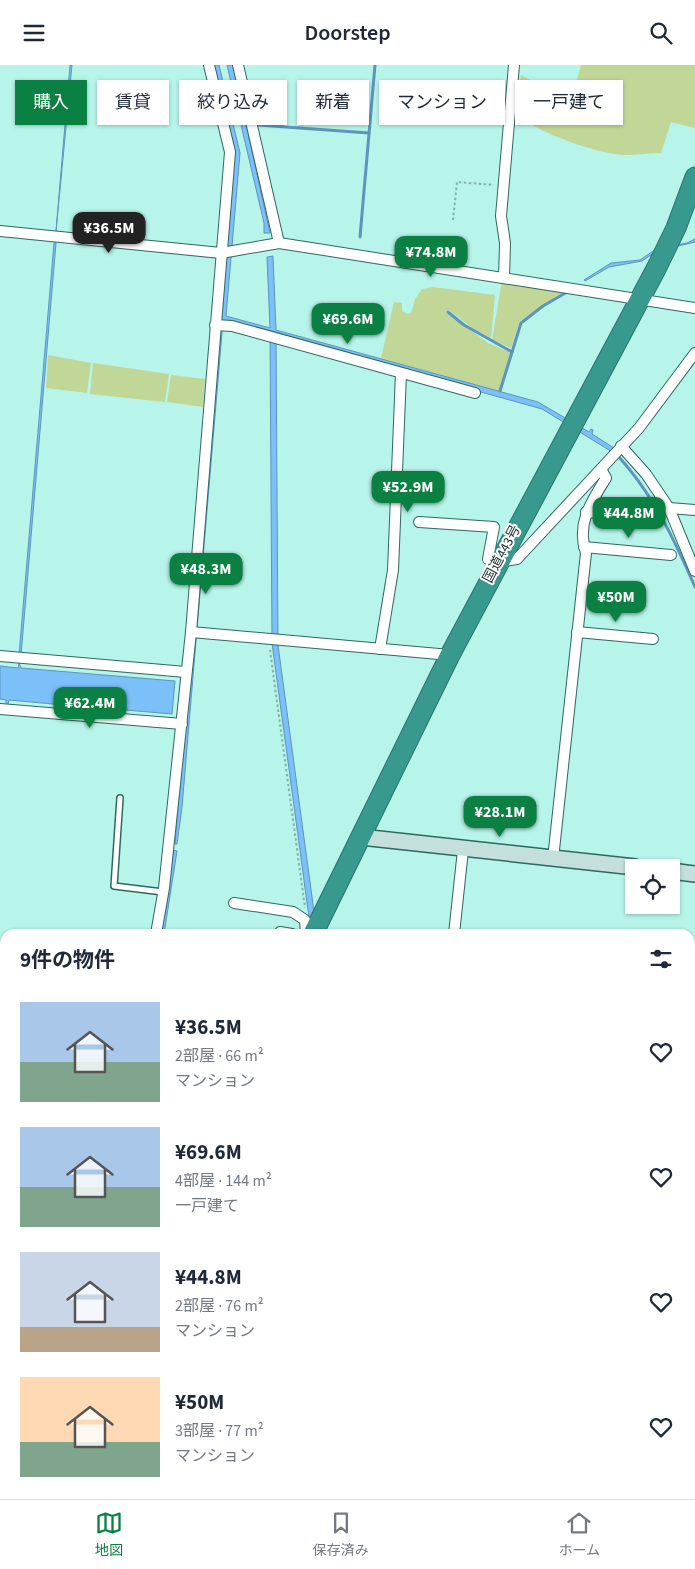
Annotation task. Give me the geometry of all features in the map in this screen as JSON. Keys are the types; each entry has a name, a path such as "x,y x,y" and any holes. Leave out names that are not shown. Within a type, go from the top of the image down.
{"highway":[{"name":"国道443号","path":"309,927 362,837 450,655 640,298 676,228 695,177"}],"street":[{"path":"157,929 163,892 191,632 230,152 209,65"},
{"path":"238,65 279,243"},
{"path":"504,278 505,243 501,216 514,65"},
{"path":"0,231 221,253 279,243 695,308"},
{"path":"215,325 232,326 475,393"},
{"path":"419,522 494,527 488,559 498,562 517,559 620,446 639,428 695,353"},
{"path":"380,649 393,570 401,373"},
{"path":"620,446 646,474 669,507 695,571"},
{"path":"553,859 586,553 583,542 586,512 606,478 601,469"},
{"path":"669,507 695,511"},
{"path":"586,512 650,517"},
{"path":"584,547 671,555"},
{"path":"191,632 450,655"},
{"path":"577,632 653,639"},
{"path":"0,657 186,672"},
{"path":"0,709 182,724"},
{"path":"362,837 463,850 625,866"},
{"path":"455,929 463,850"},
{"path":"680,872 695,874"},
{"path":"234,903 293,912 309,927"}],"lane":[{"path":"120,798 114,886 163,892"}],"path":[{"path":"453,220 457,182 504,186"},
{"path":"268,639 309,927"}],"green space":[{"path":"581,65 695,65 695,128 671,122 661,153 626,155 585,147 533,125 623,125 623,80 577,80"},
{"path":"521,75 531,80 520,80"},
{"path":"502,280 563,289 563,292 520,321 511,348 492,340"},
{"path":"433,287 495,295 491,338 472,328 449,310 446,312 488,343 511,353 499,393 381,358 394,302 402,303 402,311 407,314 411,313 415,299 422,289"},
{"path":"48,355 91,363 87,393 46,388"},
{"path":"93,363 169,374 165,402 90,394"},
{"path":"171,375 205,379 203,407 167,402"}],"water":[{"path":"70,65 72,65 71,80 69,80"},
{"path":"212,65 219,65 223,80 216,80"},
{"path":"227,65 233,65 236,80 231,80"},
{"path":"65,125 66,125 56,231"},
{"path":"226,125 233,125 240,153 226,316 270,328 267,257 273,256 276,330 538,402 589,432 591,429 593,430 592,434 614,448 617,458 609,450 542,409 276,335 278,645 316,929 314,929 310,921 308,910 272,643 270,333 223,321 182,807 177,844 175,844 233,155"},
{"path":"241,125 246,125 270,233 264,233 264,223"},
{"path":"695,239 695,242 657,251 642,261 609,267 584,280 611,263 640,260 656,249 687,243"},
{"path":"54,243 56,243 21,655 19,655"},
{"path":"19,663 21,668 175,681 172,714 114,709 113,711 108,711 108,709 9,700 8,705 6,705 6,700 0,699 0,666 18,668"},
{"path":"173,850 177,851 165,929 160,929"}],"waterway":[{"path":"360,237 375,65"},
{"path":"258,125 369,133"},
{"path":"500,391 521,323 543,306 567,292"},
{"path":"448,312 464,325 512,352"},
{"path":"619,457 653,503 671,535 695,587"}]}
